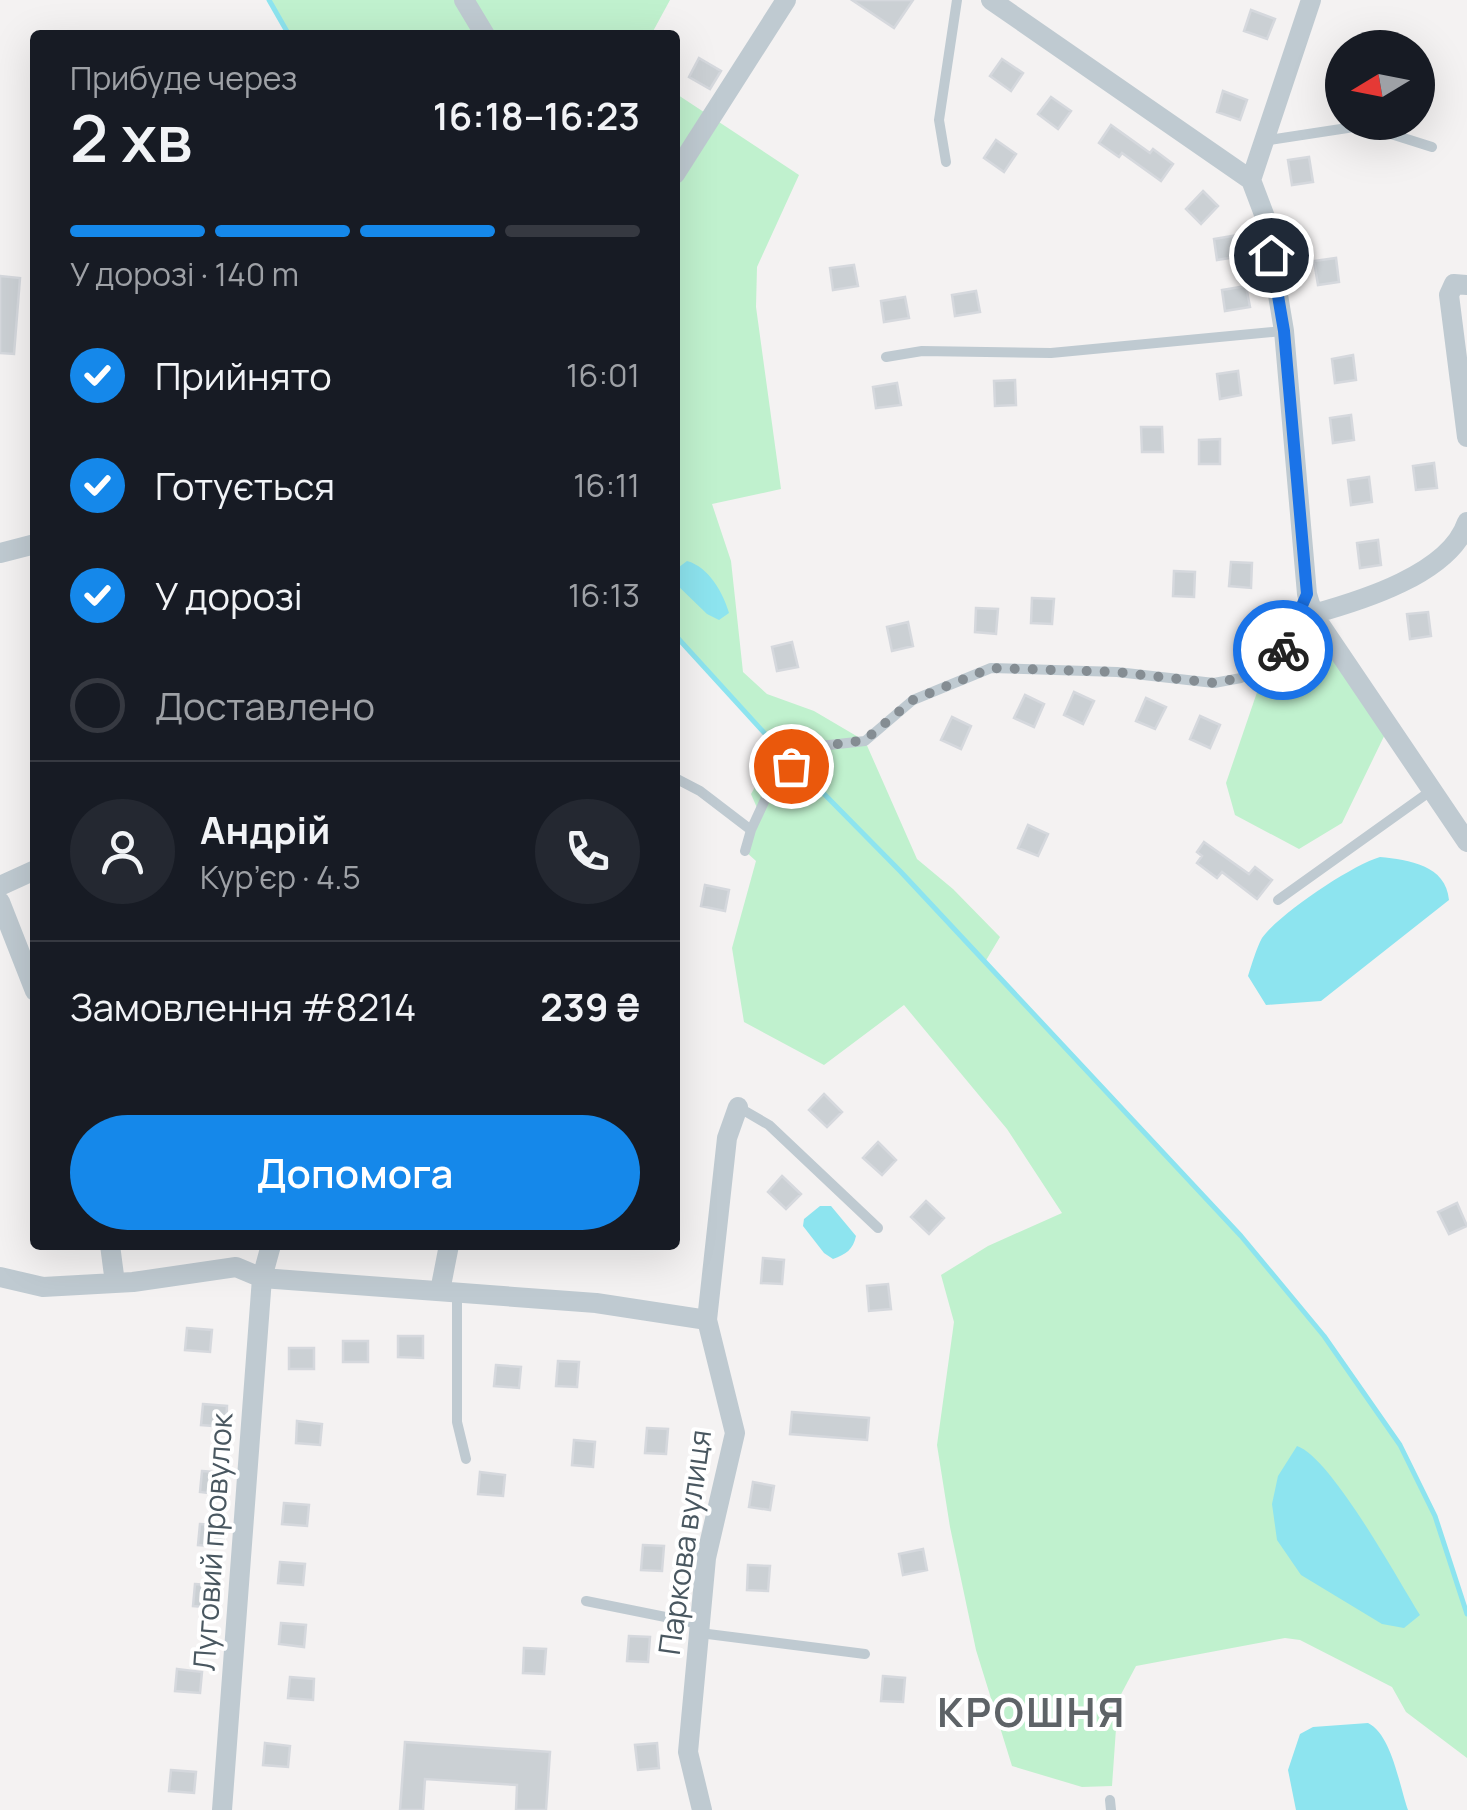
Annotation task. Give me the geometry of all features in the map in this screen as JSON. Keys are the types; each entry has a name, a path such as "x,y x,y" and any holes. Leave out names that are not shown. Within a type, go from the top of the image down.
{"street":[{"path":"464,0 482,30"},
{"path":"680,166 786,0"},
{"path":"990,0 1251,180 1265,217 1284,331 1310,604 1467,842"},
{"path":"1251,180 1311,0"},
{"path":"1467,285 1454,284 1449,295 1467,437"},
{"path":"1310,604 1372,598 1416,574 1463,535 1467,522"},
{"path":"0,553 30,548"},
{"path":"0,886 30,872"},
{"path":"0,902 30,979"},
{"name":"Паркова вулиця","path":"702,1810 688,1752 706,1558 735,1433 708,1320 727,1138 738,1107"},
{"path":"111,1250 114,1283"},
{"name":"Луговий провулок","path":"222,1810 262,1278 269,1250"},
{"path":"448,1292 449,1250"},
{"path":"0,1277 43,1287 114,1283 236,1267 262,1278 596,1303 708,1320"}],"lane":[{"path":"946,162 939,120 958,0"},
{"path":"1264,141 1354,127 1372,128 1432,146"},
{"path":"886,357 922,351 1051,353 1284,331"},
{"path":"1282,654 1310,604"},
{"path":"745,852 770,789 811,748 865,740 913,700 991,668 1117,672 1214,683 1240,678 1282,654 1321,651 1341,655"},
{"path":"680,781 752,830"},
{"path":"1278,900 1432,790"},
{"path":"738,1107 769,1126 878,1228"},
{"path":"448,1292 458,1422 466,1460"},
{"path":"586,1601 700,1629 865,1654"}],"green space":[{"path":"269,0 670,0 654,30 286,30"},
{"path":"680,96 799,175 757,267 756,307 781,489 712,504 731,561 743,672 767,694 814,711 865,741 917,859 1000,937 985,962 1241,1236 1324,1336 1400,1445 1435,1516 1467,1614 1467,1758 1406,1712 1392,1687 1300,1640 1285,1638 1136,1666 1118,1700 1112,1786 1082,1787 1012,1766 976,1650 937,1445 954,1322 941,1275 988,1246 1062,1213 1007,1129 904,1005 824,1065 744,1022 732,948 756,861 745,851 758,810 751,794 778,748 680,640"},
{"path":"1282,654 1341,655 1389,726 1342,823 1299,849 1235,815 1226,783 1267,663"}],"water":[{"path":"687,561 702,569 719,589 729,613 719,620 707,614 680,588 680,566"},
{"path":"1380,857 1424,866 1441,879 1449,900 1321,1001 1266,1005 1248,976 1262,938 1317,892"},
{"path":"820,1206 831,1206 856,1236 848,1251 833,1259 803,1226 804,1219"},
{"path":"1297,1446 1311,1455 1345,1495 1420,1615 1404,1628 1382,1624 1301,1575 1277,1540 1272,1504 1278,1476"},
{"path":"1368,1723 1389,1749 1408,1810 1296,1810 1288,1770 1300,1734 1313,1727"}],"building":[{"path":"852,0 913,0 894,28"},
{"path":"1251,10 1275,19 1267,39 1244,31"},
{"path":"699,58 721,71 710,89 689,77"},
{"path":"1002,59 1023,73 1011,91 990,76"},
{"path":"1223,91 1247,100 1240,120 1217,112"},
{"path":"1051,97 1071,111 1058,129 1038,114"},
{"path":"1111,125 1173,164 1161,181 1122,153 1119,157 1099,143"},
{"path":"996,140 1016,154 1004,172 984,158"},
{"path":"1309,157 1313,182 1292,185 1288,160"},
{"path":"1203,191 1218,206 1201,224 1186,209"},
{"path":"1238,235 1242,256 1217,260 1214,239"},
{"path":"1336,258 1339,282 1318,285 1314,261"},
{"path":"854,265 858,286 833,290 830,268"},
{"path":"0,276 20,278 14,354 0,353"},
{"path":"1246,286 1250,307 1225,311 1222,290"},
{"path":"976,291 980,312 955,316 952,295"},
{"path":"905,297 909,318 884,322 881,301"},
{"path":"1353,355 1356,380 1335,383 1332,359"},
{"path":"1238,371 1241,395 1220,399 1217,374"},
{"path":"1015,380 1016,405 995,406 994,381"},
{"path":"897,383 901,405 876,408 873,387"},
{"path":"1351,415 1354,440 1333,443 1330,418"},
{"path":"1141,427 1162,427 1163,452 1142,452"},
{"path":"1220,439 1220,464 1199,464 1199,440"},
{"path":"1434,463 1437,488 1416,490 1413,466"},
{"path":"1369,477 1372,502 1351,505 1348,480"},
{"path":"1378,540 1381,565 1360,568 1357,543"},
{"path":"1231,562 1252,563 1251,588 1229,586"},
{"path":"1174,571 1195,572 1194,597 1173,596"},
{"path":"1032,598 1054,599 1052,624 1031,623"},
{"path":"976,608 998,609 996,634 975,632"},
{"path":"1428,612 1431,636 1410,639 1407,614"},
{"path":"908,622 913,646 892,651 887,627"},
{"path":"792,642 798,667 777,671 772,647"},
{"path":"1074,692 1094,701 1083,724 1064,715"},
{"path":"1025,695 1044,704 1034,727 1014,718"},
{"path":"1146,698 1166,707 1155,729 1136,721"},
{"path":"1200,716 1220,725 1210,748 1190,739"},
{"path":"952,717 971,726 961,749 941,740"},
{"path":"1028,825 1048,834 1038,856 1018,848"},
{"path":"1204,842 1249,874 1255,867 1272,880 1257,899 1222,872 1217,878 1197,863 1202,856 1197,852"},
{"path":"705,885 729,890 725,911 701,906"},
{"path":"824,1094 842,1112 827,1127 809,1110"},
{"path":"878,1142 896,1160 882,1175 863,1158"},
{"path":"782,1176 801,1194 786,1209 768,1192"},
{"path":"926,1201 944,1218 929,1234 911,1217"},
{"path":"1457,1203 1467,1226 1449,1234 1438,1212"},
{"path":"763,1258 784,1260 782,1284 761,1283"},
{"path":"888,1284 891,1309 869,1311 867,1286"},
{"path":"187,1328 212,1330 210,1352 185,1350"},
{"path":"398,1336 423,1336 423,1358 398,1357"},
{"path":"343,1341 368,1341 368,1362 343,1362"},
{"path":"289,1348 314,1348 314,1369 289,1369"},
{"path":"558,1361 579,1362 577,1387 556,1386"},
{"path":"496,1365 521,1367 519,1388 494,1386"},
{"path":"203,1404 227,1406 226,1427 201,1425"},
{"path":"792,1412 869,1418 867,1440 790,1434"},
{"path":"297,1421 322,1424 320,1445 296,1443"},
{"path":"647,1428 668,1429 666,1454 645,1453"},
{"path":"574,1440 595,1442 593,1467 572,1465"},
{"path":"202,1471 227,1473 225,1495 200,1492"},
{"path":"480,1472 505,1475 503,1496 478,1494"},
{"path":"753,1482 774,1486 770,1510 749,1507"},
{"path":"284,1503 309,1505 307,1526 282,1524"},
{"path":"200,1524 225,1526 223,1547 198,1545"},
{"path":"643,1545 664,1546 662,1571 641,1570"},
{"path":"923,1549 927,1570 903,1575 899,1554"},
{"path":"280,1562 305,1564 303,1585 278,1583"},
{"path":"748,1565 770,1566 768,1591 747,1590"},
{"path":"195,1584 219,1586 218,1608 193,1606"},
{"path":"281,1623 306,1625 304,1647 279,1644"},
{"path":"629,1636 650,1637 648,1662 627,1661"},
{"path":"524,1648 546,1649 544,1674 523,1673"},
{"path":"177,1669 202,1672 200,1693 175,1691"},
{"path":"883,1676 905,1678 903,1702 881,1701"},
{"path":"290,1677 314,1679 313,1700 288,1698"},
{"path":"405,1742 550,1752 546,1810 516,1810 517,1785 425,1779 423,1810 400,1810"},
{"path":"265,1743 290,1746 288,1767 263,1765"},
{"path":"657,1743 659,1768 638,1770 635,1745"},
{"path":"171,1770 196,1772 194,1793 169,1791"}],"waterway":[{"path":"269,0 286,30"},
{"path":"680,640 1241,1236 1324,1336 1400,1445 1435,1516 1467,1614"}],"way so far":[{"path":"791,766 811,748 865,740 913,700 991,668 1117,672 1214,683 1240,678 1283,650"}],"district":[{"name":"КРОШНЯ","path":"1032,1711"}],"route":[{"path":"1271,255 1284,331 1307,594 1283,650"}]}
